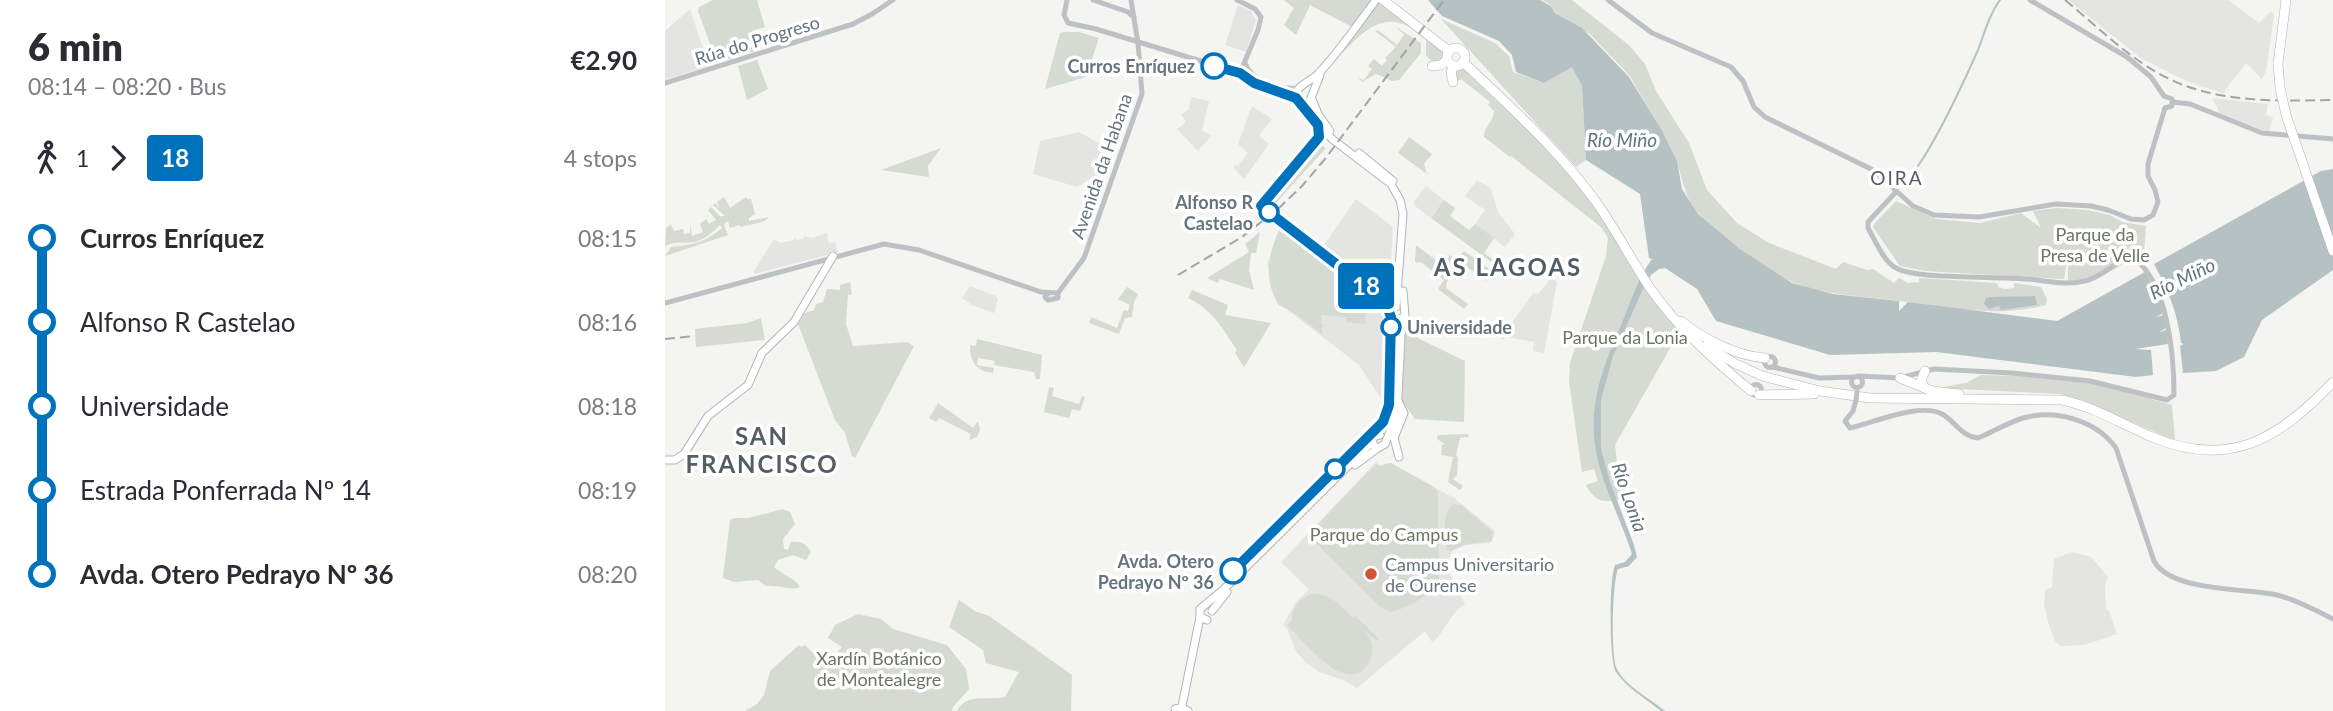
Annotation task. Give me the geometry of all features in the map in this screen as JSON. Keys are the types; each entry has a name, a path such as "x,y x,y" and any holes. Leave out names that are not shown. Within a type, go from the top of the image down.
{"highway":[{"path":"1383,0 1535,131 1574,174 1598,206 1666,308 1722,367 1760,383 1843,395 1921,399 2034,399"},
{"path":"2285,0 2278,64 2280,88 2286,115 2333,251"},
{"path":"1432,66 1453,60"},
{"path":"1453,60 1453,82"},
{"path":"1666,308 1711,340 1770,364"},
{"path":"1678,322 1712,350 1760,383 1843,395"},
{"path":"1925,388 1921,381 1926,371"},
{"path":"1899,378 1943,393 2062,400 2092,408 2180,447 2206,450 2245,446 2278,432 2298,417 2333,380"}],"main road":[{"path":"1377,0 1325,65 1295,94 1298,101 1332,139 1391,184 1395,191 1402,214 1400,308 1405,314 1398,318"},
{"path":"1298,101 1307,104 1313,96 1325,65"},
{"path":"1301,87 1310,88 1318,114 1329,130 1387,174 1401,193 1406,212 1400,308"},
{"path":"665,460 675,460 684,454 708,416 748,385 762,353 794,323 833,256"},
{"path":"1392,427 1398,401 1398,318"},
{"path":"1375,445 1384,446 1383,437 1393,407 1398,318"},
{"path":"1398,401 1404,413 1394,438 1399,457"},
{"path":"1375,445 1374,437 1383,437 1399,421"},
{"path":"1183,710 1204,619 1199,611 1209,608 1375,445"},
{"path":"1204,619 1212,616 1209,608"},
{"path":"1183,710 1186,698"}],"street":[{"name":"Rúa do Progreso","path":"665,83 853,24 893,0"},
{"path":"1066,0 1064,19 1070,24 1102,31 1240,73 1254,83 1298,101"},
{"path":"1093,0 1131,13 1134,17"},
{"name":"Avenida da Habana","path":"833,256 878,245 901,245 1045,294 1048,300 1058,298 1058,291 1084,258 1141,101 1138,43 1131,0"},
{"path":"1237,0 1255,9 1261,17 1240,73"},
{"path":"1608,0 1651,33 1729,65 1741,77 1754,107 1765,117 1873,170 1913,206 1934,215 1979,217 2056,204 2091,206 2131,219 2144,220 2153,215 2158,202 2148,176 2148,164 2165,108"},
{"path":"2030,0 2137,65 2155,81 2164,96"},
{"path":"1245,63 1252,75 1269,84 1284,88 1301,87"},
{"path":"2164,96 2160,102 2165,108"},
{"path":"2164,96 2170,96 2173,102"},
{"path":"2165,108 2171,107 2173,102"},
{"path":"2173,102 2195,106 2262,133 2333,139"},
{"path":"1760,383 1770,364 1812,377 1857,383 1878,377 1899,378 1939,369 2089,381 2167,400 2174,395 2174,377 2161,299 2138,261 2132,257 2124,259 2097,278 2070,284 1898,270 1891,265 1868,228 1868,222 1896,192"},
{"path":"665,303 833,256"},
{"path":"1856,400 1846,424 1850,428 1855,422 1857,383"},
{"path":"1848,417 1855,422 1867,423 1918,410 1932,410 1944,415 1969,436 1978,438 2029,417 2060,416 2082,422 2103,434 2116,448 2154,561 2163,572 2196,584 2282,596 2333,619"}],"shaded area":[{"path":"2068,0 2228,0 2259,23 2271,11 2274,14 2266,71 2262,79 2246,63 2223,93 2188,82 2142,59"},
{"path":"1238,5 1251,11 1256,20 1246,52 1225,45"},
{"path":"690,9 709,66 665,80 665,31"},
{"path":"1191,97 1209,101 1202,131 1212,135 1198,151 1177,129 1186,121 1181,115 1189,109"},
{"path":"2212,98 2268,104 2266,115 2273,117 2269,132 2221,115"},
{"path":"1252,106 1272,119 1259,136 1269,144 1244,179 1234,168 1248,153 1238,144"},
{"path":"1079,132 1102,145 1096,175 1077,187 1033,174 1040,141"},
{"path":"1477,180 1491,189 1498,212 1515,234 1505,247 1475,224 1485,210 1465,196"},
{"path":"1426,186 1444,200 1431,218 1415,206 1414,201"},
{"path":"1356,199 1393,227 1389,295 1324,245"},
{"path":"1280,227 1287,228 1383,303 1391,320 1388,398 1382,400 1359,365 1276,301 1267,264"},
{"path":"827,233 829,244 835,242 838,252 754,274 774,239 781,243 794,238 812,238"},
{"path":"1551,278 1557,282 1544,353 1533,351 1534,342 1505,337 1504,340 1500,339 1534,292 1538,294"},
{"path":"970,286 996,296 998,300 994,313 962,298"},
{"name":"Campus Universitario de Ourense","path":"1376,462 1379,465 1390,463 1454,498 1494,530 1495,534 1490,543 1466,545 1452,551 1446,566 1465,604 1456,611 1438,637 1432,642 1425,631 1357,688 1319,672 1296,651 1283,625 1296,602 1309,590 1281,562"},
{"path":"2072,552 2091,557 2108,577 2105,585 2106,609 2117,634 2084,645 2061,646 2055,641 2048,622 2044,604 2045,590 2052,587 2054,559"}],"green space":[{"path":"713,0 757,0 765,27 752,31 758,50 717,63 698,11 699,7"},
{"path":"1284,0 1378,0 1440,47 1445,57 1442,62 1433,62 1426,56 1426,40 1406,25 1393,22 1376,25 1340,55 1358,30 1310,5 1296,35 1284,25 1294,8"},
{"path":"1542,0 1572,0 1630,46 1645,64 1656,91 1689,143 1707,190 1737,223 1769,243 1836,269 1843,262 1867,270 1873,269 1894,283 1899,278 1908,283 1919,282 1919,278 1997,283 1998,287 2005,289 2014,288 2014,283 2041,287 2047,299 2046,305 1989,311 1843,295 1794,283 1772,271 1730,241 1693,207 1676,159 1630,76 1590,34 1556,13 1551,5"},
{"path":"1441,19 1495,43 1509,56 1513,72 1544,83 1572,66 1582,86 1586,160 1576,167"},
{"path":"1396,27 1421,43 1421,53 1399,80 1392,81 1376,74 1362,82 1357,76 1363,81 1372,69 1368,66 1374,59 1382,66 1387,60 1385,58 1396,47 1375,31 1378,30 1397,45 1404,35"},
{"path":"1079,32 1099,38 1086,77 1045,89 1060,33"},
{"path":"757,60 768,89 747,100 738,66"},
{"name":"Parque da Lonia","path":"1457,67 1467,70 1561,165 1601,215 1655,299 1680,331 1615,445 1619,478 1628,496 1615,500 1599,500 1586,485 1598,481 1594,469 1582,472 1569,381 1570,363 1606,256 1608,238 1602,228 1484,137 1494,111 1488,105 1490,102 1461,79 1458,81 1455,78 1454,70"},
{"path":"1409,137 1432,154 1424,164 1427,174 1398,153"},
{"path":"1318,143 1326,148 1273,209 1267,205"},
{"path":"941,148 928,166 929,177 881,170"},
{"path":"724,197 730,208 746,197 751,199 755,214 749,221 769,217 765,221 741,227 739,225 730,228 728,221 724,224 728,235 665,256 671,247 698,242 711,237 722,228 720,225 698,241 675,243 665,247 666,228 671,225 674,231 683,229 684,234 690,233 690,224 692,236 703,232 700,224 706,219 709,224 716,220 708,210 711,207 720,216 725,216 713,205 715,203 720,209 717,202"},
{"path":"1444,200 1455,208 1450,216 1469,230 1475,224 1494,238 1484,253 1496,262 1494,264 1431,218"},
{"name":"Parque da Presa de Velle","path":"1896,201 1936,219 1980,223 2021,213 2041,228 2033,211 2057,208 2088,210 2110,215 2122,222 2146,226 2144,252 2108,272 2079,280 2068,280 2068,258 2039,253 2039,256 2067,260 2064,279 1925,271 1900,266 1873,227"},
{"path":"1287,228 1373,295 1367,301 1365,324 1346,322 1346,317 1322,315 1321,324 1325,325 1322,327 1322,334 1279,305 1271,286 1269,267 1279,230"},
{"path":"1260,232 1256,253 1251,253 1249,270 1254,290 1220,279 1218,283 1207,278 1249,252 1245,244"},
{"path":"1416,245 1442,265 1450,255 1456,259 1464,251 1492,271 1486,281 1463,264 1457,268 1446,288 1468,304 1464,309 1438,289 1444,280 1422,263 1415,262"},
{"path":"850,282 852,294 848,295 846,324 853,346 907,342 914,346 855,458 845,433 835,420 798,324 805,313 814,310 816,304 823,302 827,289 840,290 840,285"},
{"path":"1127,287 1138,294 1132,317 1125,318 1119,334 1089,323 1091,317 1117,328 1124,310 1128,311 1130,305 1118,299"},
{"path":"1192,290 1228,305 1225,315 1271,323 1244,367 1235,353 1237,350 1216,320 1188,298"},
{"path":"761,318 765,340 696,347 695,329 747,323"},
{"path":"1405,332 1465,361 1464,422 1415,419 1402,401"},
{"path":"977,339 1042,355 1040,379 1036,379 1034,372 994,365 995,361 978,358 977,365 994,368 993,373 978,368 971,356 970,345 976,346"},
{"path":"1981,375 2085,380 2172,405 2175,441 2085,401 2060,394 1938,388 1966,383"},
{"path":"1049,387 1054,388 1052,396 1079,404 1082,396 1085,397 1080,411 1072,409 1069,418 1044,412"},
{"path":"938,403 973,428 978,421 980,430 977,437 969,440 971,434 939,418 936,422 929,418"},
{"path":"1468,434 1469,437 1460,438 1456,455 1457,475 1453,479 1463,486 1460,490 1448,482 1453,457 1441,455 1442,445 1445,444 1437,439 1438,435"},
{"name":"Parque do Campus","path":"1391,463 1434,487 1438,492 1439,578 1427,595 1391,612 1380,607 1308,535 1376,464 1380,466"},
{"path":"1454,504 1461,505 1493,532 1492,541 1446,550 1445,519"},
{"path":"783,509 790,512 795,524 783,539 784,549 788,550 791,542 798,542 811,552 806,560 793,555 778,560 774,567 800,587 766,586 758,580 734,582 723,578 730,520"},
{"path":"1312,594 1335,601 1379,639 1377,641 1365,631 1371,642 1372,653 1369,662 1360,672 1350,674 1327,664 1287,625 1292,621 1297,604"},
{"path":"959,600 975,611 989,616 1072,675 1071,711 957,711 966,701 972,699 1005,697 1019,672 986,663 983,650 949,627"},
{"name":"Xardín Botánico de Montealegre","path":"858,614 881,619 893,629 947,645 966,669 969,689 952,711 745,711 757,704 764,695 770,671 799,645 805,645 814,654 831,659 842,647 828,638 835,625"}],"water":[{"name":"Río Miño","path":"1428,0 1540,0 1551,6 1555,13 1582,28 1629,77 1662,131 1677,161 1682,189 1698,214 1740,249 1792,283 1833,294 1899,301 1899,311 1908,302 2057,321 2145,272 2151,283 2145,289 2152,285 2157,297 2151,302 2159,299 2163,313 2156,317 2164,315 2166,328 2159,332 2167,330 2168,344 2135,349 2151,350 2153,375 2136,377 1936,352 1830,355 1716,321 1697,289 1665,268 1659,269 1651,275 1642,291 1613,356 1601,400 1601,449 1637,557 1629,566 1618,569 1616,577 1613,603 1614,659 1625,680 1665,711 1661,711 1626,683 1616,672 1614,665 1611,620 1613,573 1615,565 1625,562 1632,554 1603,479 1595,448 1594,429 1597,393 1607,358 1639,282 1652,259 1649,258 1640,194 1586,160 1582,86 1572,67 1544,83 1516,72 1512,55 1499,41 1442,16"},
{"name":"Río Miño","path":"2333,169 2333,270 2262,320 2244,357 2216,371 2183,373 2180,346 2184,344 2181,343 2172,302 2154,264 2321,171"},
{"path":"2035,296 2037,305 2001,310 1999,306 1989,309 1984,304 1986,298 1990,297"}],"waterway":[{"path":"1918,166 1950,110 2000,0"}],"railway":[{"path":"1178,275 1242,237 1302,186 1444,0"},
{"path":"2065,0 2134,58 2167,78 2189,87 2236,98 2333,100"},
{"path":"665,339 695,336"}],"bus line":[{"name":"18","path":"1214,66 1240,73 1249,81 1296,98 1318,125 1319,137 1261,206 1375,294 1387,306 1391,317 1389,405 1383,422 1233,571"}],"place":[{"name":"Curros Enríquez","path":"1214,66"},
{"name":"Alfonso R Castelao","path":"1269,212"},
{"name":"Universidade","path":"1391,327"},
{"name":"Avda. Otero Pedrayo Nº 36","path":"1233,571"},
{"name":"Campus Universitario de Ourense","path":"1371,574"}],"district":[{"name":"OIRA","path":"1897,177"},
{"name":"AS LAGOAS","path":"1508,266"},
{"name":"SAN FRANCISCO","path":"762,449"}],"water label":[{"name":"Río Lonia","path":"1630,497"}]}
